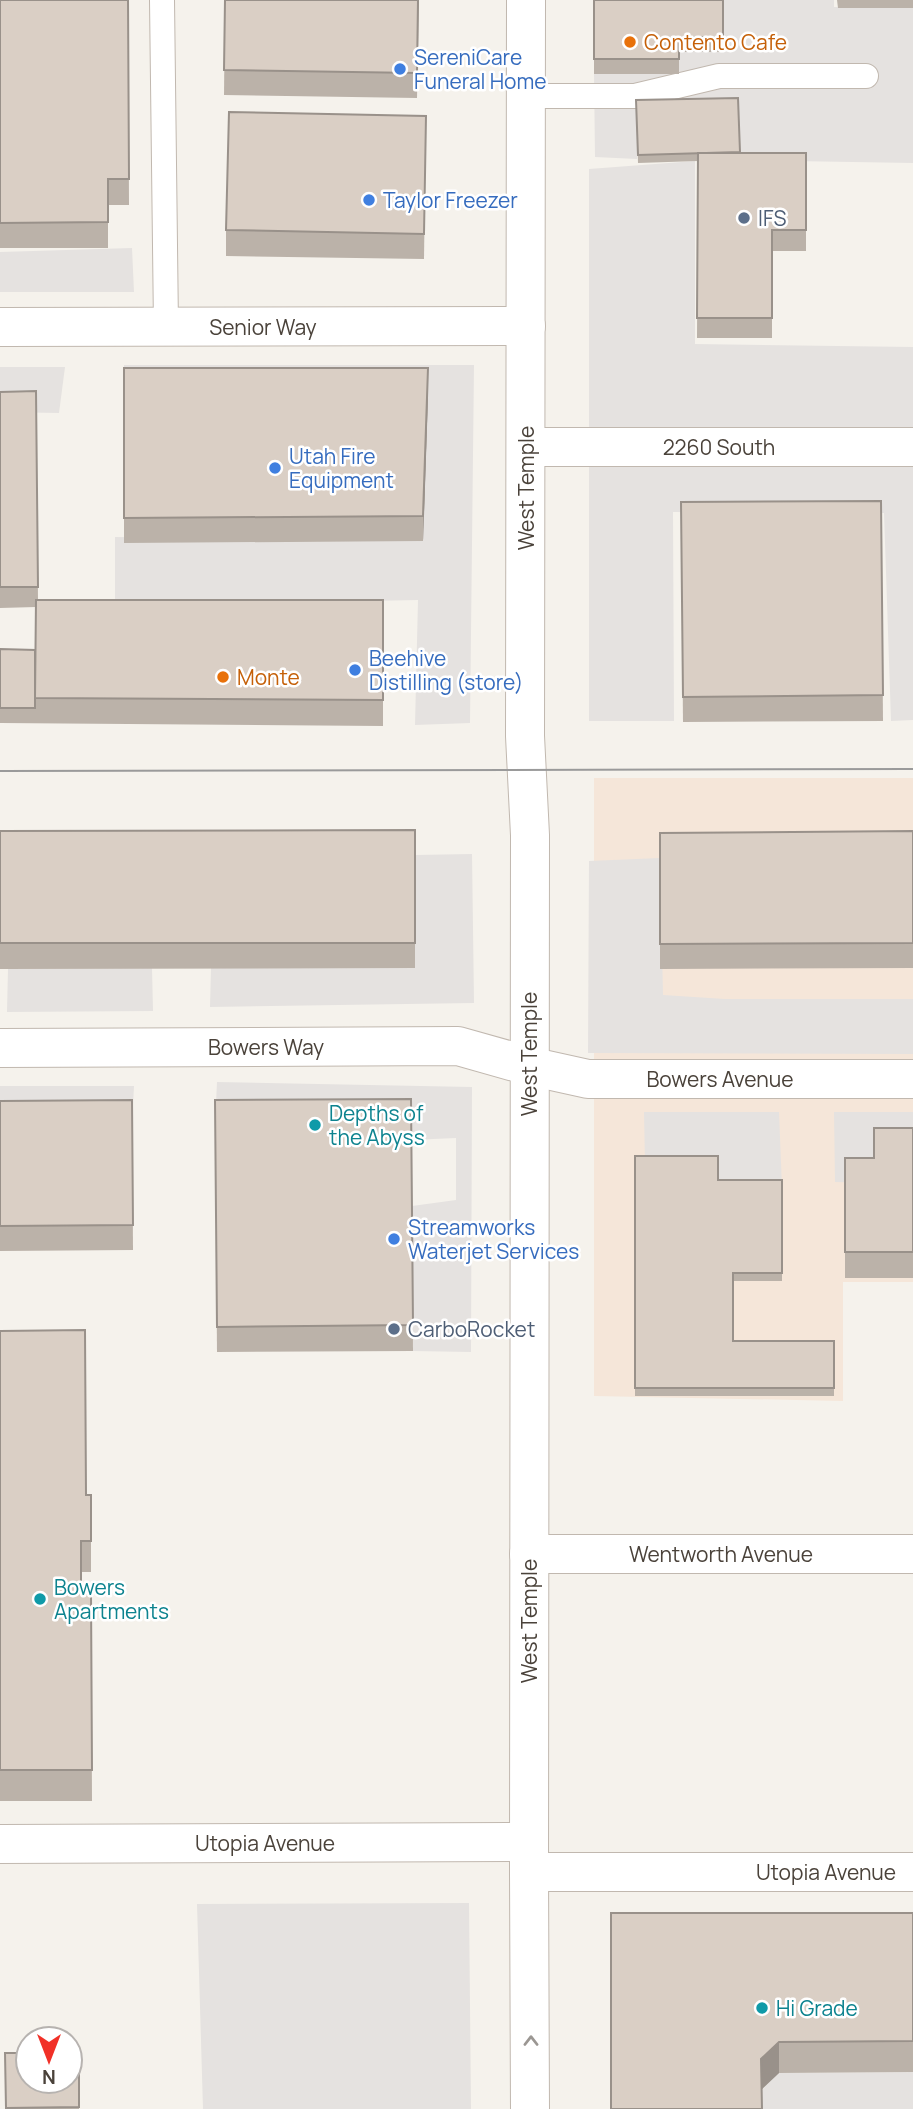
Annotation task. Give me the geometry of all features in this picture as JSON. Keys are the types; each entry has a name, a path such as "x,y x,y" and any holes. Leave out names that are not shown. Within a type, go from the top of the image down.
{"street":[{"name":"West Temple","path":"526,0 525,736 530,835 530,2109"},
{"name":"Senior Way","path":"0,327 526,326"},
{"name":"2260 South","path":"526,447 913,447"},
{"name":"Bowers Way","path":"0,1048 458,1046 529,1066"},
{"name":"Bowers Avenue","path":"529,1066 588,1079 913,1079"},
{"name":"Wentworth Avenue","path":"528,1554 913,1554"},
{"name":"Utopia Avenue","path":"0,1844 529,1857 913,1872"}],"lane":[{"path":"162,0 166,327"},
{"path":"526,96 635,96 719,76 866,76"}],"shaded area":[{"path":"594,0 834,0 834,7 913,8 913,163 740,160 637,108 637,159 595,157 594,74 678,74 679,52 723,52 723,7 594,6"},
{"path":"695,161 695,344 913,347 913,720 891,721 884,513 673,512 674,721 589,721 589,169"},
{"path":"132,248 134,292 0,292 0,252"},
{"path":"124,365 474,365 470,723 415,725 418,600 369,601 115,626 115,537 422,541 428,394 124,394"},
{"path":"0,367 65,367 59,413 0,412"},
{"path":"594,778 913,778 913,1282 843,1282 843,1401 594,1396"},
{"path":"472,854 474,1003 210,1007 211,968 415,855"},
{"path":"660,858 663,995 725,999 913,999 913,1054 588,1053 589,861"},
{"path":"152,968 153,1011 7,1012 8,969"},
{"path":"217,1082 472,1087 471,1352 413,1351 412,1206 456,1200 456,1138 411,1140 411,1125 215,1125"},
{"path":"0,1086 134,1086 132,1125 0,1126"},
{"path":"644,1112 779,1112 782,1188 718,1188 717,1164 645,1164"},
{"path":"834,1112 913,1112 913,1154 874,1183 835,1182"},
{"path":"469,1903 471,2109 203,2109 197,1904"},
{"path":"913,2072 913,2109 761,2109 761,2090 779,2073"}],"building":[{"path":"0,0 128,0 129,179 108,179 108,222 0,223"},
{"path":"225,0 418,0 417,73 224,70"},
{"path":"594,0 723,0 723,37 679,37 679,59 594,59"},
{"path":"738,98 740,152 638,155 636,100"},
{"path":"229,112 426,116 424,234 226,230"},
{"path":"698,153 806,153 806,230 772,230 772,318 697,318"},
{"name":"Utah Fire Equipment","path":"124,368 428,368 423,516 124,518"},
{"path":"36,391 38,587 0,587 0,392"},
{"path":"881,501 883,695 683,697 681,502"},
{"path":"36,600 383,600 383,700 35,698"},
{"path":"0,649 35,650 35,708 0,708"},
{"path":"415,830 415,943 0,943 0,831"},
{"path":"913,831 913,943 660,944 660,833"},
{"path":"411,1099 413,1325 217,1327 215,1100"},
{"path":"132,1100 133,1225 0,1226 0,1101"},
{"path":"874,1128 913,1128 913,1252 845,1252 845,1158 874,1158"},
{"path":"635,1156 718,1156 718,1180 782,1180 782,1273 733,1273 733,1341 834,1341 834,1388 635,1388"},
{"name":"Bowers Apartments","path":"85,1330 86,1495 91,1495 91,1541 81,1541 81,1594 91,1594 92,1770 0,1770 0,1331"},
{"name":"Hi Grade","path":"611,1913 913,1913 913,2041 779,2042 761,2059 762,2109 611,2109"},
{"path":"5,2053 14,2053 14,2095 79,2095 79,2107 6,2108"}],"tram line":[{"path":"0,771 913,769"}],"place":[{"name":"Contento Cafe","path":"630,42"},
{"name":"SereniCare Funeral Home","path":"400,69"},
{"name":"Taylor Freezer","path":"369,200"},
{"name":"IFS","path":"744,218"},
{"name":"Utah Fire Equipment","path":"275,468"},
{"name":"Beehive Distilling (store)","path":"355,670"},
{"name":"Monte","path":"223,677"},
{"name":"Depths of the Abyss","path":"315,1125"},
{"name":"Streamworks Waterjet Services","path":"394,1239"},
{"name":"CarboRocket","path":"394,1329"},
{"name":"Bowers Apartments","path":"40,1599"},
{"name":"Hi Grade","path":"762,2008"}]}
